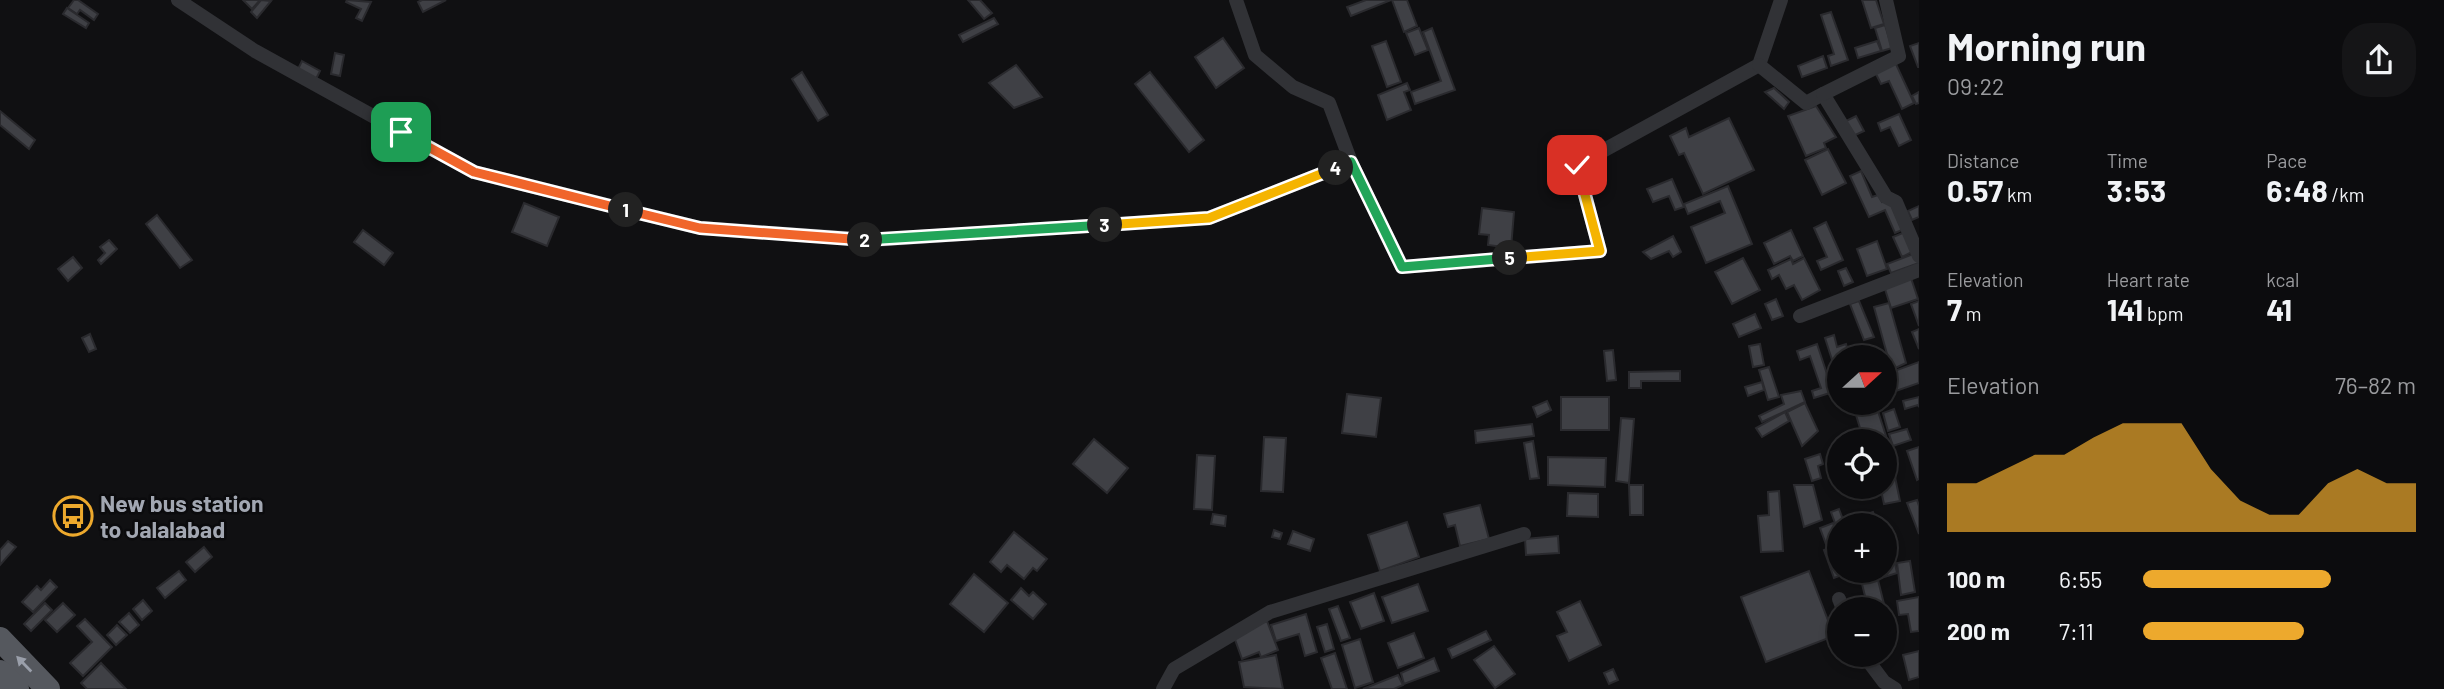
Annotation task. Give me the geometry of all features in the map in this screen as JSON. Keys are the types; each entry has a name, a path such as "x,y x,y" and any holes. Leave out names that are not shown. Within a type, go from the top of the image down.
{"highway":[{"path":"0,639 48,689"},
{"path":"0,671 17,689"}],"street":[{"path":"178,0 255,51 474,172 700,228 875,240 1209,218 1351,162"},
{"path":"1236,0 1255,55 1293,87 1329,103 1351,162 1402,267 1600,251 1577,165 1759,65 1781,0"},
{"path":"1759,65 1806,103 1899,56 1886,0"},
{"path":"1823,94 1886,197 1896,202 1919,256"},
{"path":"1800,316 1919,270"},
{"path":"1163,689 1174,669 1270,612 1524,534"},
{"path":"1873,667 1884,682 1895,689"}],"building":[{"path":"74,0 98,14 94,20 80,10 77,14 68,8"},
{"path":"243,0 260,0 252,9"},
{"path":"261,0 271,1 257,18 251,12"},
{"path":"446,0 423,12 418,2"},
{"path":"968,0 980,0 992,13 984,19"},
{"path":"1366,0 1391,0 1351,16 1347,7"},
{"path":"1392,0 1407,0 1417,26 1404,32"},
{"path":"1862,0 1876,0 1884,24 1871,28"},
{"path":"346,2 371,2 362,21 356,18 361,9"},
{"path":"67,8 89,23 86,28 63,14"},
{"path":"1831,12 1848,60 1831,66 1828,56 1834,54 1821,15"},
{"path":"994,18 998,24 963,42 959,35"},
{"path":"1885,25 1892,48 1882,51 1875,28"},
{"path":"1419,28 1428,50 1415,55 1406,33"},
{"path":"1432,28 1455,90 1415,104 1411,92 1441,81 1423,32"},
{"path":"1223,38 1244,68 1216,88 1195,57"},
{"path":"1386,41 1401,82 1387,87 1372,46"},
{"path":"1877,41 1881,51 1858,58 1855,48"},
{"path":"1919,43 1919,67 1918,67 1910,46"},
{"path":"335,53 344,55 340,76 331,74"},
{"path":"1823,56 1827,68 1802,77 1798,66"},
{"path":"302,61 320,71 316,79 298,69"},
{"path":"1895,62 1914,103 1902,109 1889,81 1881,84 1875,72"},
{"path":"1016,65 1042,97 1014,108 989,83"},
{"path":"802,72 828,115 818,121 792,79"},
{"path":"1150,72 1204,140 1189,152 1135,84"},
{"path":"1407,83 1410,90 1404,92 1411,110 1387,120 1378,95"},
{"path":"1774,88 1789,102 1784,109 1765,92"},
{"path":"1919,92 1919,103 1916,104 1912,96"},
{"path":"1816,106 1836,137 1824,143 1826,148 1806,156 1788,116"},
{"path":"0,111 35,140 29,149 0,125"},
{"path":"1899,114 1911,140 1899,146 1890,127 1881,131 1878,123"},
{"path":"1856,116 1864,131 1851,137 1844,122"},
{"path":"1729,118 1754,170 1703,194 1684,153 1679,155 1670,136 1686,128 1689,137"},
{"path":"1828,149 1846,183 1822,195 1805,160"},
{"path":"1861,171 1872,197 1878,195 1882,202 1889,199 1902,230 1895,233 1885,210 1869,217 1850,176"},
{"path":"1672,179 1684,207 1675,210 1669,196 1653,202 1647,189"},
{"path":"1728,186 1752,244 1706,263 1691,227 1725,213 1720,201 1688,214 1684,204"},
{"path":"524,203 559,217 547,246 512,232"},
{"path":"1919,206 1919,217 1912,220 1908,211"},
{"path":"1482,208 1514,212 1511,248 1488,245 1489,235 1479,234"},
{"path":"157,215 192,260 180,268 146,224"},
{"path":"1826,222 1843,260 1821,270 1817,261 1827,257 1814,228"},
{"path":"363,230 393,253 384,265 354,242"},
{"path":"1791,230 1803,256 1793,261 1790,256 1774,264 1764,243"},
{"path":"1905,232 1914,251 1902,257 1893,237"},
{"path":"1673,236 1681,252 1673,257 1669,251 1651,259 1643,252"},
{"path":"109,240 117,249 101,264 98,260 105,253 100,247"},
{"path":"1877,241 1887,269 1867,276 1857,249"},
{"path":"1916,253 1919,263 1891,273 1887,264"},
{"path":"73,257 82,268 68,281 58,269"},
{"path":"1743,258 1760,290 1732,304 1715,272"},
{"path":"1804,258 1820,290 1802,300 1794,285 1786,289 1779,275 1772,279 1768,270 1791,259 1793,264"},
{"path":"1846,268 1853,282 1844,286 1838,271"},
{"path":"1911,278 1918,299 1891,308 1884,286"},
{"path":"1776,299 1783,316 1772,320 1765,304"},
{"path":"1859,301 1874,337 1864,340 1850,304"},
{"path":"1919,301 1919,326 1911,304"},
{"path":"1889,303 1906,363 1897,367 1897,345 1885,345 1874,307"},
{"path":"1755,314 1761,328 1739,337 1733,324"},
{"path":"1919,329 1919,349 1912,332"},
{"path":"90,334 96,349 89,352 82,338"},
{"path":"1834,335 1836,345 1827,345 1825,338"},
{"path":"1760,344 1764,365 1753,367 1749,346"},
{"path":"1817,344 1827,374 1827,394 1814,398 1812,391 1821,388 1810,356 1800,360 1797,351"},
{"path":"1613,350 1616,380 1607,381 1604,351"},
{"path":"1919,362 1919,383 1897,391 1897,370"},
{"path":"1769,367 1779,397 1768,400 1759,370"},
{"path":"1680,371 1680,381 1641,381 1641,388 1629,388 1629,372"},
{"path":"1762,382 1764,390 1748,396 1745,387"},
{"path":"1801,391 1805,402 1762,422 1759,416 1784,404 1781,395"},
{"path":"1347,394 1381,398 1376,437 1342,433"},
{"path":"1561,397 1609,397 1609,430 1561,430"},
{"path":"1919,397 1919,407 1918,405 1905,409 1903,401"},
{"path":"1547,401 1551,410 1537,417 1533,407"},
{"path":"1805,403 1818,431 1802,446 1787,412"},
{"path":"1785,412 1789,421 1762,437 1756,428"},
{"path":"1856,415 1879,415 1884,429 1860,429"},
{"path":"1884,415 1896,415 1900,427 1887,429"},
{"path":"1621,418 1634,419 1629,483 1616,481"},
{"path":"1532,424 1534,436 1476,443 1475,431"},
{"path":"1907,429 1911,440 1897,445 1897,432"},
{"path":"1264,437 1286,438 1283,492 1261,491"},
{"path":"1094,439 1128,468 1107,493 1073,464"},
{"path":"1533,441 1539,478 1530,479 1524,443"},
{"path":"1919,447 1919,479 1917,480 1907,451"},
{"path":"1820,454 1823,464 1818,466 1821,478 1812,481 1805,459"},
{"path":"1197,455 1215,456 1212,510 1194,509"},
{"path":"1548,457 1606,458 1605,487 1548,485"},
{"path":"1629,485 1643,485 1643,515 1630,515"},
{"path":"1794,485 1813,485 1822,520 1804,527"},
{"path":"1897,486 1900,501 1884,504 1883,499 1897,499"},
{"path":"1779,491 1783,551 1761,552 1758,516 1769,515 1768,492"},
{"path":"1568,493 1598,494 1598,517 1567,516"},
{"path":"1917,500 1919,506 1919,534 1907,503"},
{"path":"1480,505 1489,539 1460,546 1455,525 1448,527 1444,514"},
{"path":"1213,514 1226,516 1225,526 1211,524"},
{"path":"1407,522 1419,557 1380,571 1368,535"},
{"path":"1827,525 1827,547 1820,528"},
{"path":"1274,530 1282,533 1280,539 1272,537"},
{"path":"1293,531 1314,539 1310,551 1288,544"},
{"path":"1014,532 1047,559 1037,571 1033,568 1024,579 1007,565 1001,572 990,562"},
{"path":"1558,536 1559,553 1526,555 1525,539"},
{"path":"8,541 16,547 0,565 0,550"},
{"path":"204,547 212,557 195,572 186,562"},
{"path":"1910,561 1915,592 1901,595 1897,563"},
{"path":"179,571 186,580 165,598 157,588"},
{"path":"1809,571 1827,618 1827,639 1766,662 1741,597"},
{"path":"974,574 1008,603 984,632 950,604"},
{"path":"50,580 57,587 33,612 22,602 37,586 41,590"},
{"path":"1862,583 1879,583 1882,597 1865,597"},
{"path":"1418,584 1428,611 1392,623 1382,597"},
{"path":"1021,588 1029,596 1033,592 1046,604 1033,619 1011,600"},
{"path":"1374,593 1384,621 1361,629 1350,602"},
{"path":"1919,597 1919,631 1911,632 1908,614 1899,615 1897,601"},
{"path":"143,600 152,611 142,620 133,609"},
{"path":"1580,601 1601,645 1569,661 1557,636 1567,632 1557,612"},
{"path":"45,603 52,610 31,631 24,624"},
{"path":"63,603 75,615 57,632 45,620"},
{"path":"1338,606 1350,638 1341,641 1329,609"},
{"path":"129,613 139,625 130,633 119,622"},
{"path":"1306,614 1317,652 1305,656 1299,634 1276,641 1271,625"},
{"path":"85,619 112,647 83,676 70,663 92,642 77,626"},
{"path":"1267,621 1278,650 1261,657 1259,652 1242,659 1233,634"},
{"path":"1327,624 1334,649 1325,652 1317,627"},
{"path":"117,625 127,635 116,645 107,635"},
{"path":"1486,631 1491,640 1452,658 1448,649"},
{"path":"1414,633 1424,658 1398,668 1388,643"},
{"path":"1360,639 1373,682 1355,688 1342,645"},
{"path":"1494,646 1515,674 1495,688 1474,660"},
{"path":"1919,651 1919,677 1909,680 1903,655"},
{"path":"1335,653 1347,689 1332,689 1321,658"},
{"path":"1276,655 1283,689 1244,687 1239,662"},
{"path":"1434,658 1439,671 1404,684 1401,673"},
{"path":"101,663 126,689 87,689 81,683"},
{"path":"1613,669 1618,680 1609,684 1604,673"},
{"path":"1398,675 1403,685 1394,689 1363,689"}],"place":[{"name":"New bus station to Jalalabad","path":"73,516"}],"route":[{"path":"401,132 474,172 700,228 875,240 1209,218 1351,162 1402,267 1600,251 1577,165"}]}
